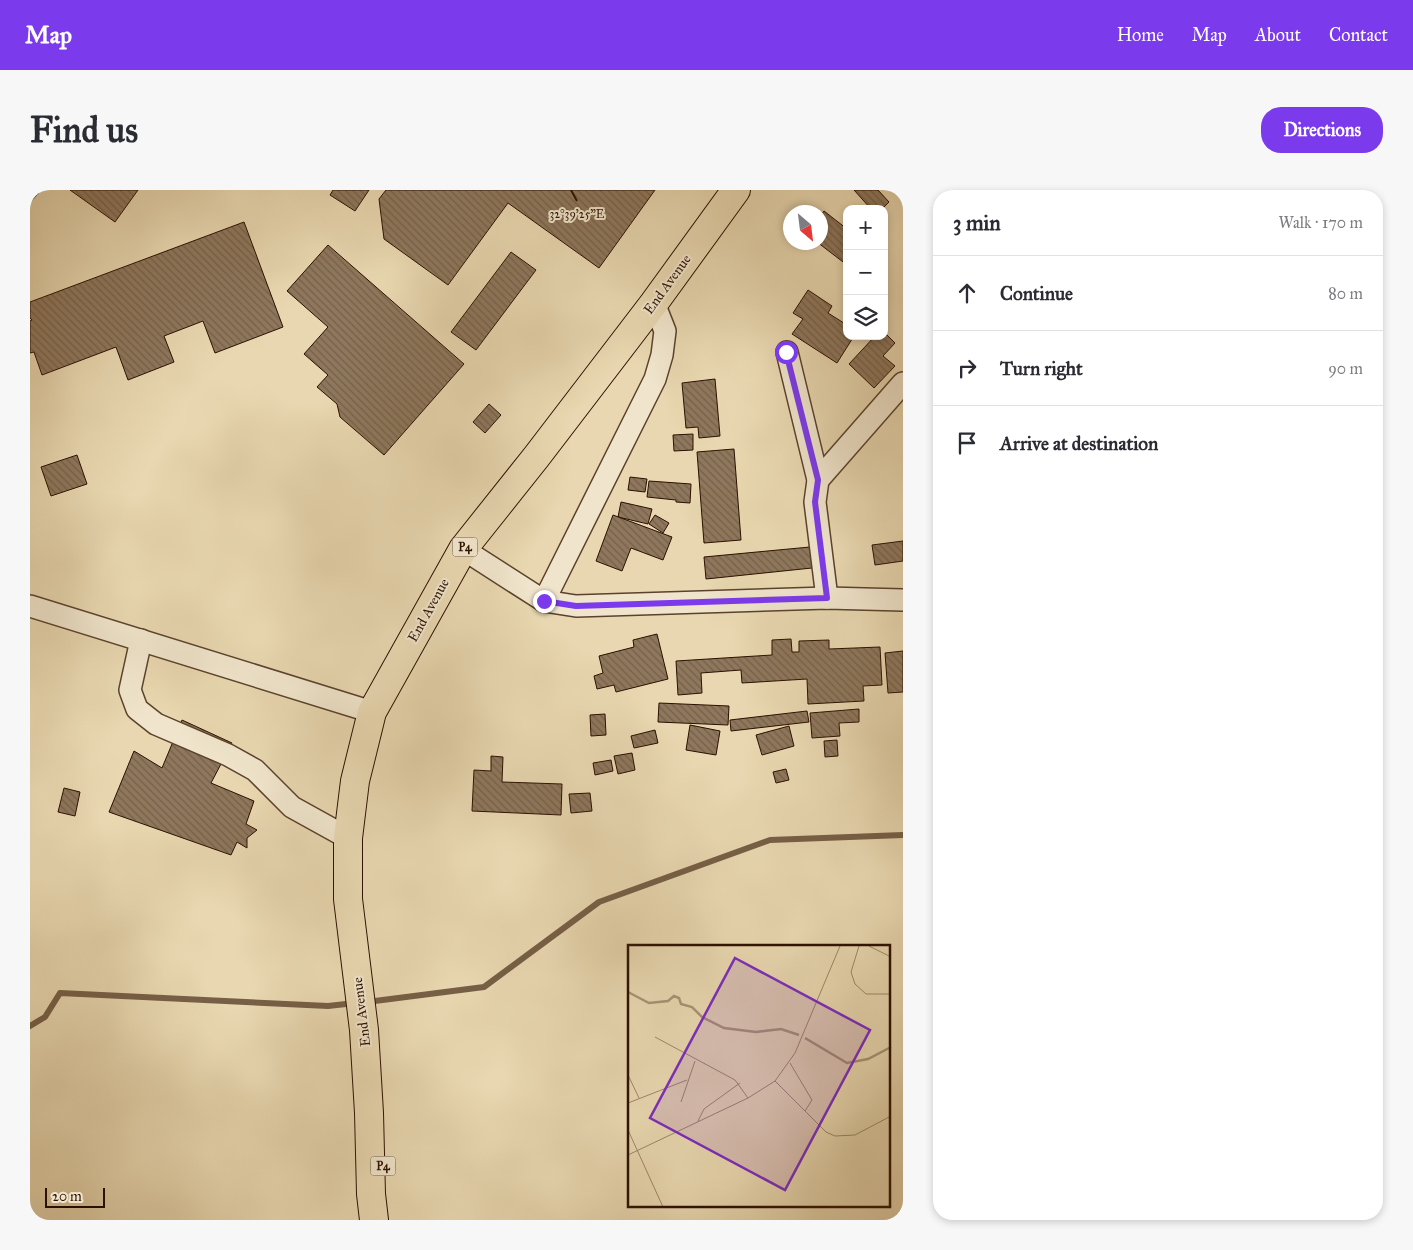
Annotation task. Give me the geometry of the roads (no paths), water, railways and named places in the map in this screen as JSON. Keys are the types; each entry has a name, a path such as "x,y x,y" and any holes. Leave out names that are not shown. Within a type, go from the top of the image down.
{"highway":[{"name":"End Avenue","path":"374,1220 369,1162 369,1113 364,1030 348,899 348,838 355,782 372,712 463,549 654,303 736,190"},
{"name":"End Avenue","path":"369,1113 382,1159 390,1220"}],"street":[{"path":"544,601 655,379 662,355 665,331 654,303"},
{"path":"786,352 818,480 815,502 827,598"},
{"path":"818,480 903,383"},
{"path":"463,549 544,601 576,606 827,598 903,600"},
{"path":"30,606 372,712"},
{"path":"141,640 130,690 138,709 156,724 228,755 255,770 292,807 348,838"}],"waterway":[{"path":"367,1002 484,987 599,902 770,840 903,835"},
{"path":"30,1026 45,1017 60,993 328,1006 355,1003"}],"railway":[{"path":"30,199 38,190"}]}
